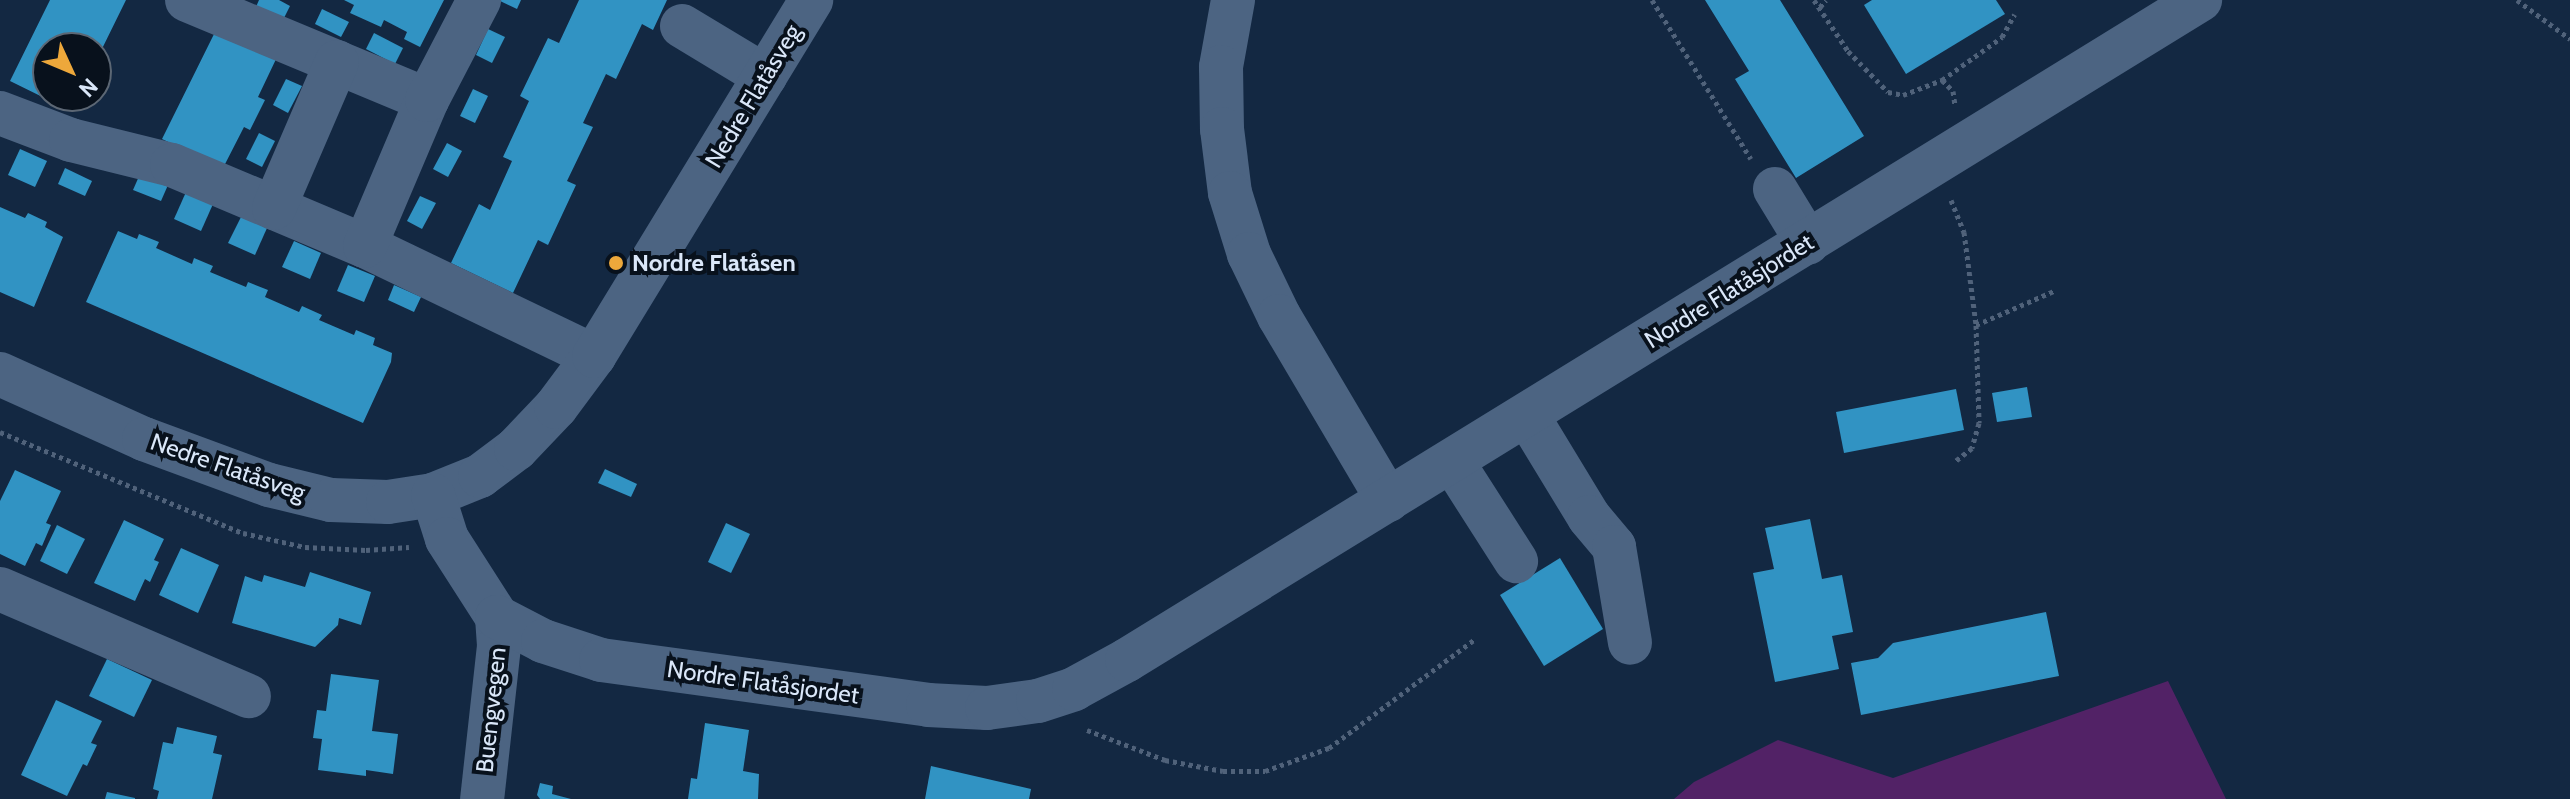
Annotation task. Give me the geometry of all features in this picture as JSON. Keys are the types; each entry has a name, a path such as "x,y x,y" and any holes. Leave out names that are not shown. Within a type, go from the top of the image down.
{"street":[{"path":"187,0 427,100"},
{"path":"365,246 427,100 479,0"},
{"name":"Nedre Flatåsveg","path":"3,383 269,485 331,500 388,502 433,495 480,476 516,449 556,407 594,356 811,0"},
{"path":"1233,0 1221,67 1222,129 1235,208 1249,254 1279,316 1388,500"},
{"name":"Nordre Flatåsjordet","path":"497,617 543,641 601,660 928,705 987,708 1038,701 1074,689 1127,660 2200,0"},
{"path":"682,26 765,76"},
{"path":"274,208 337,62"},
{"path":"0,113 71,140 172,165 365,246 594,356"},
{"path":"1763,175 1808,243"},
{"path":"1527,415 1589,517 1614,547 1630,643"},
{"path":"1452,461 1516,561"},
{"name":"Buengvegen","path":"433,495 447,539 497,617 499,646 482,799"},
{"path":"0,589 249,696"}],"path":[{"path":"1652,0 1763,175"},
{"path":"1814,0 1848,51 1888,92 1903,95 1942,80 2002,37 2015,14"},
{"path":"1820,7 1826,0"},
{"path":"2517,0 2570,39"},
{"path":"1942,80 1953,91 1955,126 1981,136"},
{"path":"1931,167 1954,204 1964,232 1976,325 1979,423 1972,448 1954,462"},
{"path":"1976,325 2054,291"},
{"path":"1038,701 1089,731 1165,760 1223,771 1265,771 1329,748 1474,640"}],"shaded area":[{"path":"2168,681 2226,799 1674,799 1694,782 1778,740 1893,778"}],"building":[{"path":"50,0 126,0 110,32 34,32"},
{"path":"259,0 279,0 290,6 282,22 255,9"},
{"path":"344,0 444,0 420,47 404,39 407,32 384,20 381,27 350,13 354,5"},
{"path":"498,0 521,0 517,9"},
{"path":"579,0 667,0 653,30 642,24 616,79 606,74 583,123 593,127 567,181 576,185 548,245 538,240 513,293 451,263 479,204 490,210 512,161 503,157 529,101 520,96 548,38 559,43"},
{"path":"1705,0 1780,0 1864,136 1796,178 1735,79 1749,71"},
{"path":"1872,0 1996,0 2005,14 1906,74 1864,5"},
{"path":"322,9 349,22 341,37 315,24"},
{"path":"218,26 278,55 258,97 265,100 250,130 244,127 223,168 162,139"},
{"path":"488,29 505,37 492,63 476,55"},
{"path":"374,33 403,48 395,64 366,49"},
{"path":"32,36 32,92 10,81"},
{"path":"286,79 302,86 288,113 273,105"},
{"path":"473,89 488,96 475,123 460,116"},
{"path":"259,133 275,141 262,167 246,159"},
{"path":"447,143 462,151 448,177 433,169"},
{"path":"20,149 47,161 35,187 8,175"},
{"path":"65,168 92,181 85,196 58,184"},
{"path":"140,174 168,185 161,201 133,190"},
{"path":"186,192 213,204 201,231 174,219"},
{"path":"420,196 436,203 422,229 407,221"},
{"path":"0,207 25,218 28,213 47,222 45,227 63,237 34,307 0,292"},
{"path":"241,217 267,228 255,255 228,243"},
{"path":"118,231 137,239 139,234 159,242 156,248 192,264 194,258 213,266 210,272 246,287 248,282 268,290 265,297 299,312 302,306 322,315 319,320 354,335 356,330 375,338 373,345 392,353 391,362 363,423 86,302"},
{"path":"294,241 321,253 310,279 282,267"},
{"path":"348,265 375,276 364,302 337,291"},
{"path":"394,285 421,297 414,312 388,300"},
{"path":"2027,387 2032,417 1997,422 1992,393"},
{"path":"1956,389 1964,430 1844,453 1836,412"},
{"path":"605,469 637,484 631,497 598,483"},
{"path":"15,470 61,491 46,523 51,525 42,546 36,543 25,566 0,554 0,501"},
{"path":"1810,519 1822,579 1842,575 1853,632 1832,636 1839,669 1775,682 1753,573 1774,569 1765,528"},
{"path":"124,520 164,539 154,560 159,562 150,582 145,579 135,601 94,583"},
{"path":"726,523 750,534 731,573 708,562"},
{"path":"57,525 85,539 67,574 40,561"},
{"path":"181,548 219,565 198,613 159,595"},
{"path":"1560,558 1603,629 1544,666 1500,595"},
{"path":"310,572 371,592 361,625 339,618 338,625 315,647 232,623 245,576 262,582 264,575 305,587"},
{"path":"2046,612 2059,676 1861,715 1851,663 1878,658 1893,643"},
{"path":"107,659 152,680 134,717 89,696"},
{"path":"331,674 379,680 372,731 398,734 393,774 366,770 366,776 318,770 322,739 313,738 317,710 326,711"},
{"path":"56,700 102,721 91,743 97,745 87,766 83,764 67,796 21,775"},
{"path":"705,723 749,730 743,771 759,774 758,799 688,799 691,778 697,779"},
{"path":"177,727 217,736 213,753 222,755 212,799 157,799 159,791 153,789 163,742 173,744"},
{"path":"931,766 1031,789 1029,799 925,799"},
{"path":"540,783 553,786 552,794 571,799 540,799 537,795"},
{"path":"107,792 135,798 135,799 105,799"}],"place":[{"name":"Nordre Flatåsen","path":"616,263"}]}
